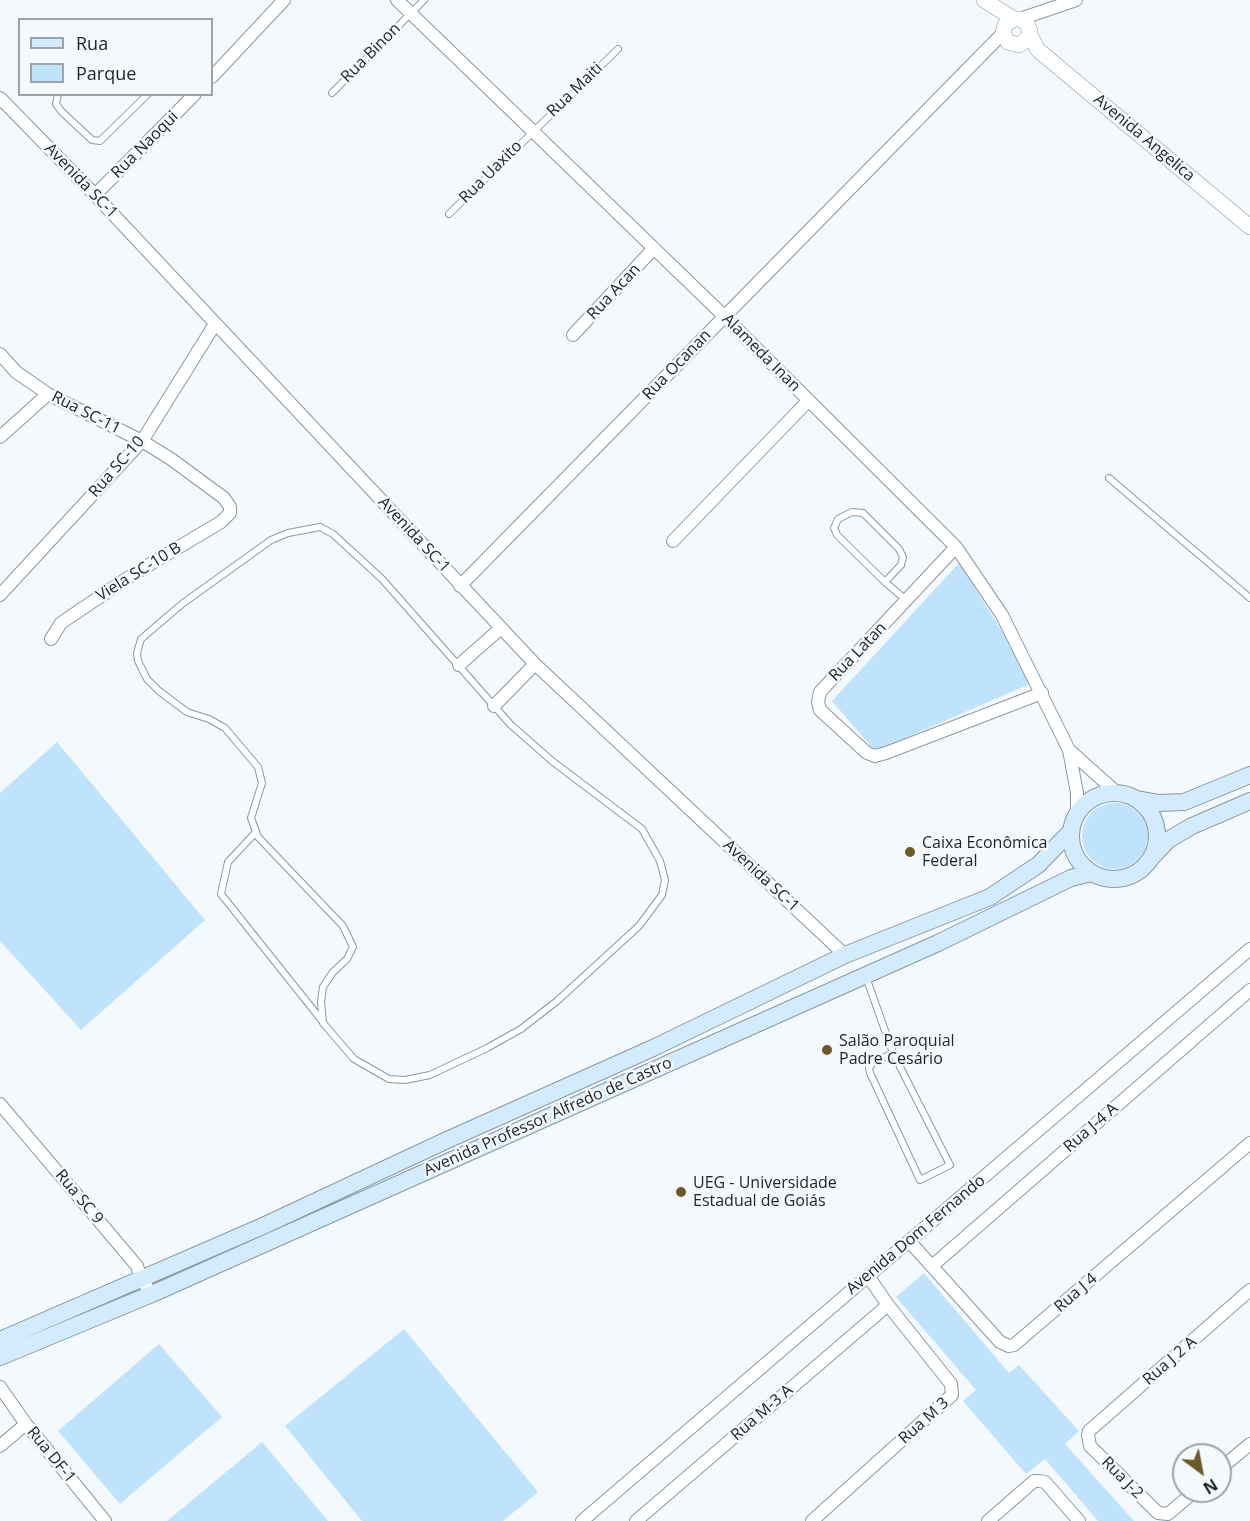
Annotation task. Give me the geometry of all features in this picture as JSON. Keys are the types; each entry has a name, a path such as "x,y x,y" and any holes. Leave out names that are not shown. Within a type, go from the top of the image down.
{"main road":[{"path":"1250,775 1184,802 1159,803 1116,792 1094,798 1077,814 1071,831 1073,848 1080,862 1092,873 1113,879 1125,877 1145,866 1168,840 1192,826 1250,801"},
{"path":"1137,799 1149,810 1156,824 1157,841 1152,856"},
{"name":"Avenida Professor Alfredo de Castro","path":"0,1340 141,1279 681,1035 845,955 990,897 1038,865 1071,831"},
{"name":"Avenida Professor Alfredo de Castro","path":"0,1357 152,1294 947,939 1071,878 1092,873"}],"street":[{"path":"213,76 284,0"},
{"name":"Alameda Inan","path":"397,0 724,316 956,547 1002,615 1069,750 1077,793 1077,814"},
{"name":"Avenida Angelica","path":"982,0 1038,50 1250,227"},
{"name":"Rua Ocanan","path":"460,586 970,67 1016,31 1055,8 1076,0"},
{"name":"Rua Naoqui","path":"95,195 192,96"},
{"name":"Avenida SC-1","path":"1,101 95,195 535,664 845,955"},
{"name":"Rua Acan","path":"573,335 654,248"},
{"name":"Rua SC-10","path":"0,595 142,441 215,324"},
{"name":"Rua SC-11","path":"0,354 16,372 48,394 142,441 171,459 224,498 231,510"},
{"path":"0,437 48,394"},
{"path":"673,541 809,400"},
{"name":"Viela SC-10 B","path":"51,639 61,623 132,575 221,522 231,510"},
{"name":"Rua Latan","path":"956,547 820,692 818,702 820,710 867,753 875,756 1042,693"},
{"path":"459,665 501,628"},
{"path":"494,706 535,664"},
{"name":"Alameda Inan","path":"1069,750 1116,792"},
{"name":"Avenida Dom Fernando","path":"582,1521 1250,949"},
{"name":"Rua J-4 A","path":"932,1266 1250,990"},
{"name":"Rua SC 9","path":"0,1104 137,1266 141,1279 152,1294"},
{"name":"Rua J 4","path":"910,1242 1000,1342 1010,1346 1014,1345 1250,1143"},
{"name":"Rua M 3","path":"812,1521 952,1395 951,1384 888,1305 868,1276"},
{"name":"Rua J 2 A","path":"1089,1431 1250,1290"},
{"name":"Rua M-3 A","path":"636,1521 888,1305"},
{"name":"Rua DF-1","path":"0,1387 26,1424 105,1521"},
{"path":"0,1446 26,1424"},
{"name":"Rua J-2","path":"1089,1431 1090,1446 1158,1513 1168,1514 1181,1503"},
{"path":"1232,1459 1250,1444"},
{"path":"988,1521 1034,1481 1045,1482 1079,1521"}],"lane":[{"name":"Rua Binon","path":"332,93 424,0"},
{"name":"Rua Maiti","path":"532,131 618,49"},
{"path":"58,96 56,104 61,111 92,140 100,141 146,96"},
{"name":"Rua Uaxito","path":"449,214 532,131"},
{"path":"1109,478 1250,598"},
{"path":"885,582 901,565 903,557 899,549 863,513 852,512 838,519 834,528 837,535 885,582 907,601"},
{"path":"256,832 228,862 221,894 324,1023 354,1059 389,1079 405,1080 430,1075 521,1029 557,1001 639,926 662,895 665,880 660,861 642,830 552,761 510,724 382,579 333,534 320,527 288,533 271,540 182,604 141,639 137,646 138,661 147,679 159,691 187,712 209,719 225,728 258,767 262,783 251,818 258,837 343,927 353,947 323,987 321,1002 324,1023"},
{"path":"866,975 892,1053 950,1165 920,1180 870,1073 873,1063 892,1053"}],"green space":[{"path":"959,563 1007,639 1030,684 875,751 832,701"},
{"path":"57,742 205,920 81,1030 0,941 0,793"},
{"path":"1115,803 1128,806 1138,813 1145,823 1148,836 1145,849 1138,859 1128,866 1115,869 1102,866 1092,859 1085,849 1082,836 1085,823 1092,813 1102,806"},
{"path":"924,1273 1009,1373 1019,1365 1079,1431 1065,1444 1134,1521 1098,1521 1045,1459 1026,1474 963,1401 976,1390 896,1297"},
{"path":"404,1329 538,1492 503,1521 362,1521 285,1426"},
{"path":"159,1344 222,1417 120,1504 58,1431"},
{"path":"262,1442 328,1521 167,1521"}],"place":[{"name":"Caixa Econômica Federal","path":"910,852"},
{"name":"Salão Paroquial Padre Cesário","path":"827,1050"},
{"name":"UEG - Universidade Estadual de Goiás","path":"681,1192"}]}
